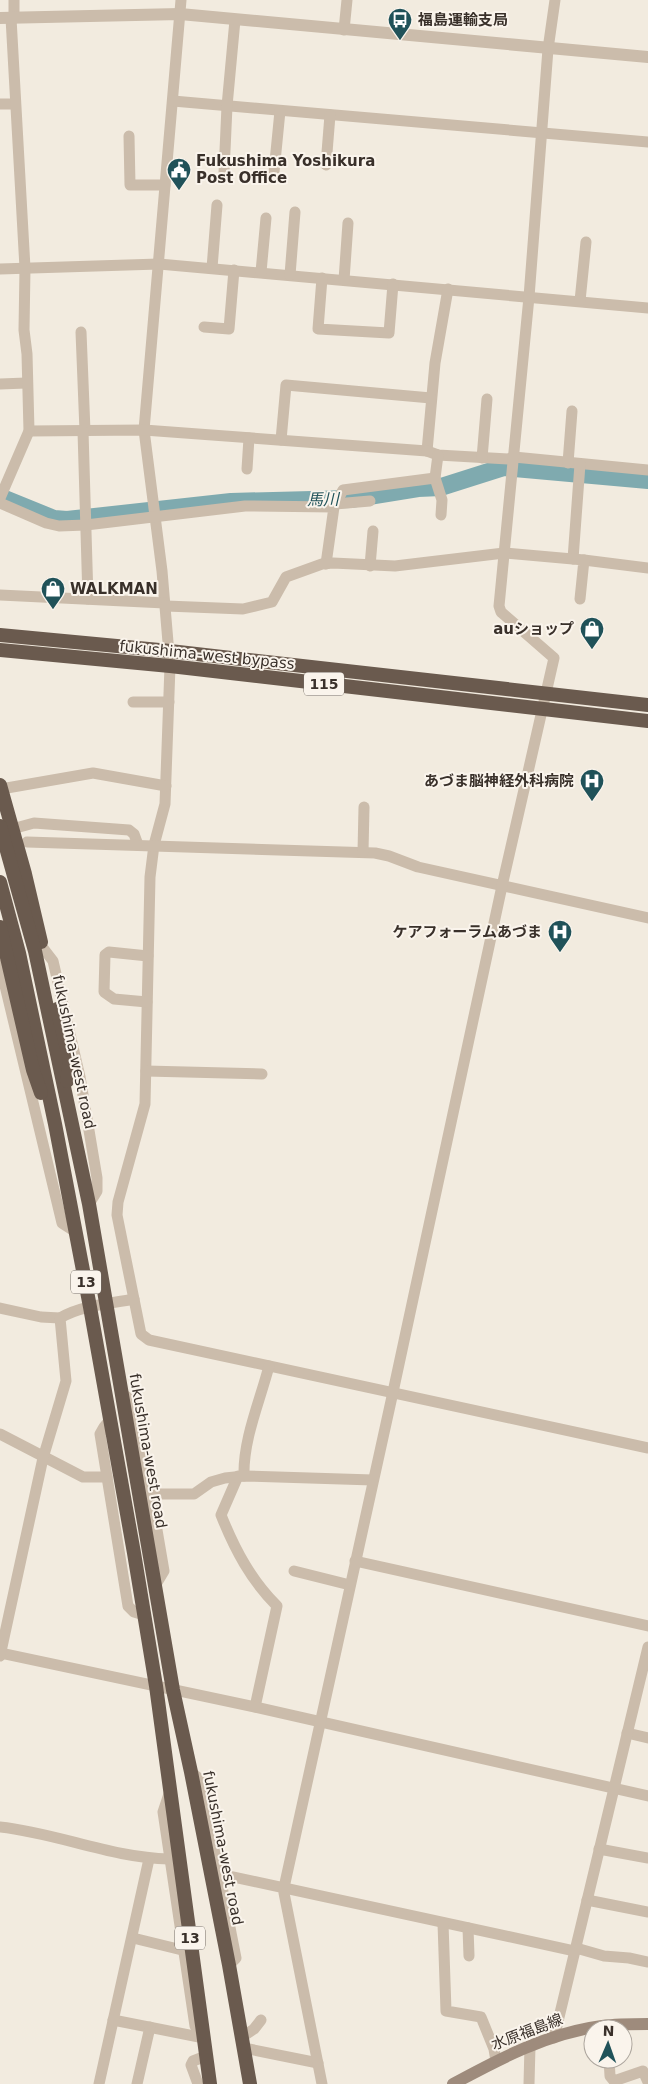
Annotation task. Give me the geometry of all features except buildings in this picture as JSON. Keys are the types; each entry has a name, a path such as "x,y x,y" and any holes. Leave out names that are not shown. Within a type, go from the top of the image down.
{"highway":[{"name":"fukushima-west bypass","path":"0,635 55,638 648,705"},
{"name":"fukushima-west bypass","path":"0,650 170,666 648,721"},
{"path":"0,787 6,827 43,948 70,1060 66,1090"},
{"name":"fukushima-west road","path":"6,827 66,1090 89,1204 173,1690 229,1965 250,2084"},
{"name":"13","path":"0,882 20,953 55,1124 90,1307 144,1615 156,1686 210,2084"},
{"path":"0,928 38,1086 55,1124"}],"main road":[{"name":"水原福島線","path":"452,2084 530,2046 583,2030"}],"street":[{"path":"14,0 9,18 25,268 24,330 27,354 26,383 29,432 1,498 52,524 155,512 370,501"},
{"path":"182,0 144,430 170,651 166,786 165,804 154,845 150,877 145,1104 118,1202 118,1215 141,1334 149,1340 648,1448"},
{"path":"344,30 347,0"},
{"path":"322,2084 284,1889 355,1561 394,1392 502,886 544,709 554,658 501,612 499,606 529,297 543,134 548,49 555,0"},
{"path":"9,18 180,14 648,57"},
{"path":"224,173 235,20"},
{"path":"173,101 648,142"},
{"path":"0,104 15,104"},
{"path":"274,172 280,110"},
{"path":"326,165 330,115"},
{"path":"129,136 130,185 165,185"},
{"path":"212,268 217,204"},
{"path":"290,275 295,212"},
{"path":"261,272 266,218"},
{"path":"344,280 348,223"},
{"path":"580,302 586,242"},
{"path":"0,269 159,264 648,308"},
{"path":"204,327 230,329 234,270"},
{"path":"322,278 318,329 389,333 393,284"},
{"path":"441,515 440,494 433,453 432,398 435,363 448,289"},
{"path":"81,332 88,599"},
{"path":"0,384 26,383"},
{"path":"281,440 286,385 432,398"},
{"path":"482,458 487,399"},
{"path":"568,463 572,411"},
{"path":"29,432 144,430 482,458 568,463 580,471 648,470"},
{"path":"247,469 249,438"},
{"path":"580,471 580,599"},
{"path":"326,564 336,502 343,490 437,480"},
{"path":"370,566 373,531"},
{"path":"0,595 243,609 272,602 286,577 326,564 394,566 504,553 648,568"},
{"path":"133,702 169,702"},
{"path":"0,787 93,773 166,786"},
{"path":"363,852 364,808"},
{"path":"6,827 34,823 129,830 134,834 138,845"},
{"path":"28,842 363,852 389,856 418,867 648,918"},
{"path":"43,948 53,961 80,1077 97,1178 97,1191 89,1204"},
{"path":"147,1002 114,999 104,992 103,984 105,955 109,952 148,956"},
{"path":"0,966 62,1223 76,1232"},
{"path":"146,1071 262,1074"},
{"path":"0,1308 41,1317 60,1318 68,1313 90,1307 134,1300"},
{"path":"60,1318 66,1381 43,1458 0,1654 255,1707 648,1796"},
{"path":"255,1707 277,1606 259,1588 247,1570 231,1541 221,1515 241,1476 252,1425 269,1366"},
{"path":"122,1394 135,1401 151,1494 164,1571 155,1586"},
{"path":"110,1422 100,1434 128,1606 134,1612 144,1615"},
{"path":"0,1434 43,1458 84,1477 107,1477"},
{"path":"151,1494 194,1494 211,1482 241,1476 373,1480"},
{"path":"355,1561 648,1626"},
{"path":"294,1571 350,1585"},
{"path":"554,2038 627,1734 644,1679 648,1647"},
{"path":"627,1734 648,1738"},
{"path":"191,1772 201,1780 220,1874 236,1958 229,1965"},
{"path":"170,1791 162,1812 195,2026 204,2038"},
{"path":"0,1827 57,1837 149,1859 169,1859"},
{"path":"599,1849 648,1858"},
{"path":"99,2084 149,1859"},
{"path":"220,1874 443,1923 604,1956 648,1962"},
{"path":"587,1900 648,1912"},
{"path":"443,1923 446,2011 481,2017 494,2049 496,2061"},
{"path":"468,1928 469,1956"},
{"path":"132,1938 182,1950"},
{"path":"113,2020 204,2038"},
{"path":"261,2020 243,2043 318,2063"},
{"path":"137,2084 150,2027"},
{"path":"529,2084 530,2046"},
{"path":"198,2084 191,2065 193,2061 206,2056"},
{"path":"610,2069 610,2076 614,2081 643,2071 648,2082"}],"waterway":[{"name":"馬川","path":"0,497 54,519 67,520 231,502 350,499 418,488 441,487 504,467 648,480"}],"place":[{"name":"福島運輸支局","path":"400,41"},
{"name":"Fukushima Yoshikura Post Office","path":"179,191"},
{"name":"WALKMAN","path":"53,610"},
{"name":"auショップ","path":"592,650"},
{"name":"あづま脳神経外科病院","path":"592,802"},
{"name":"ケアフォーラムあづま","path":"560,953"}]}
